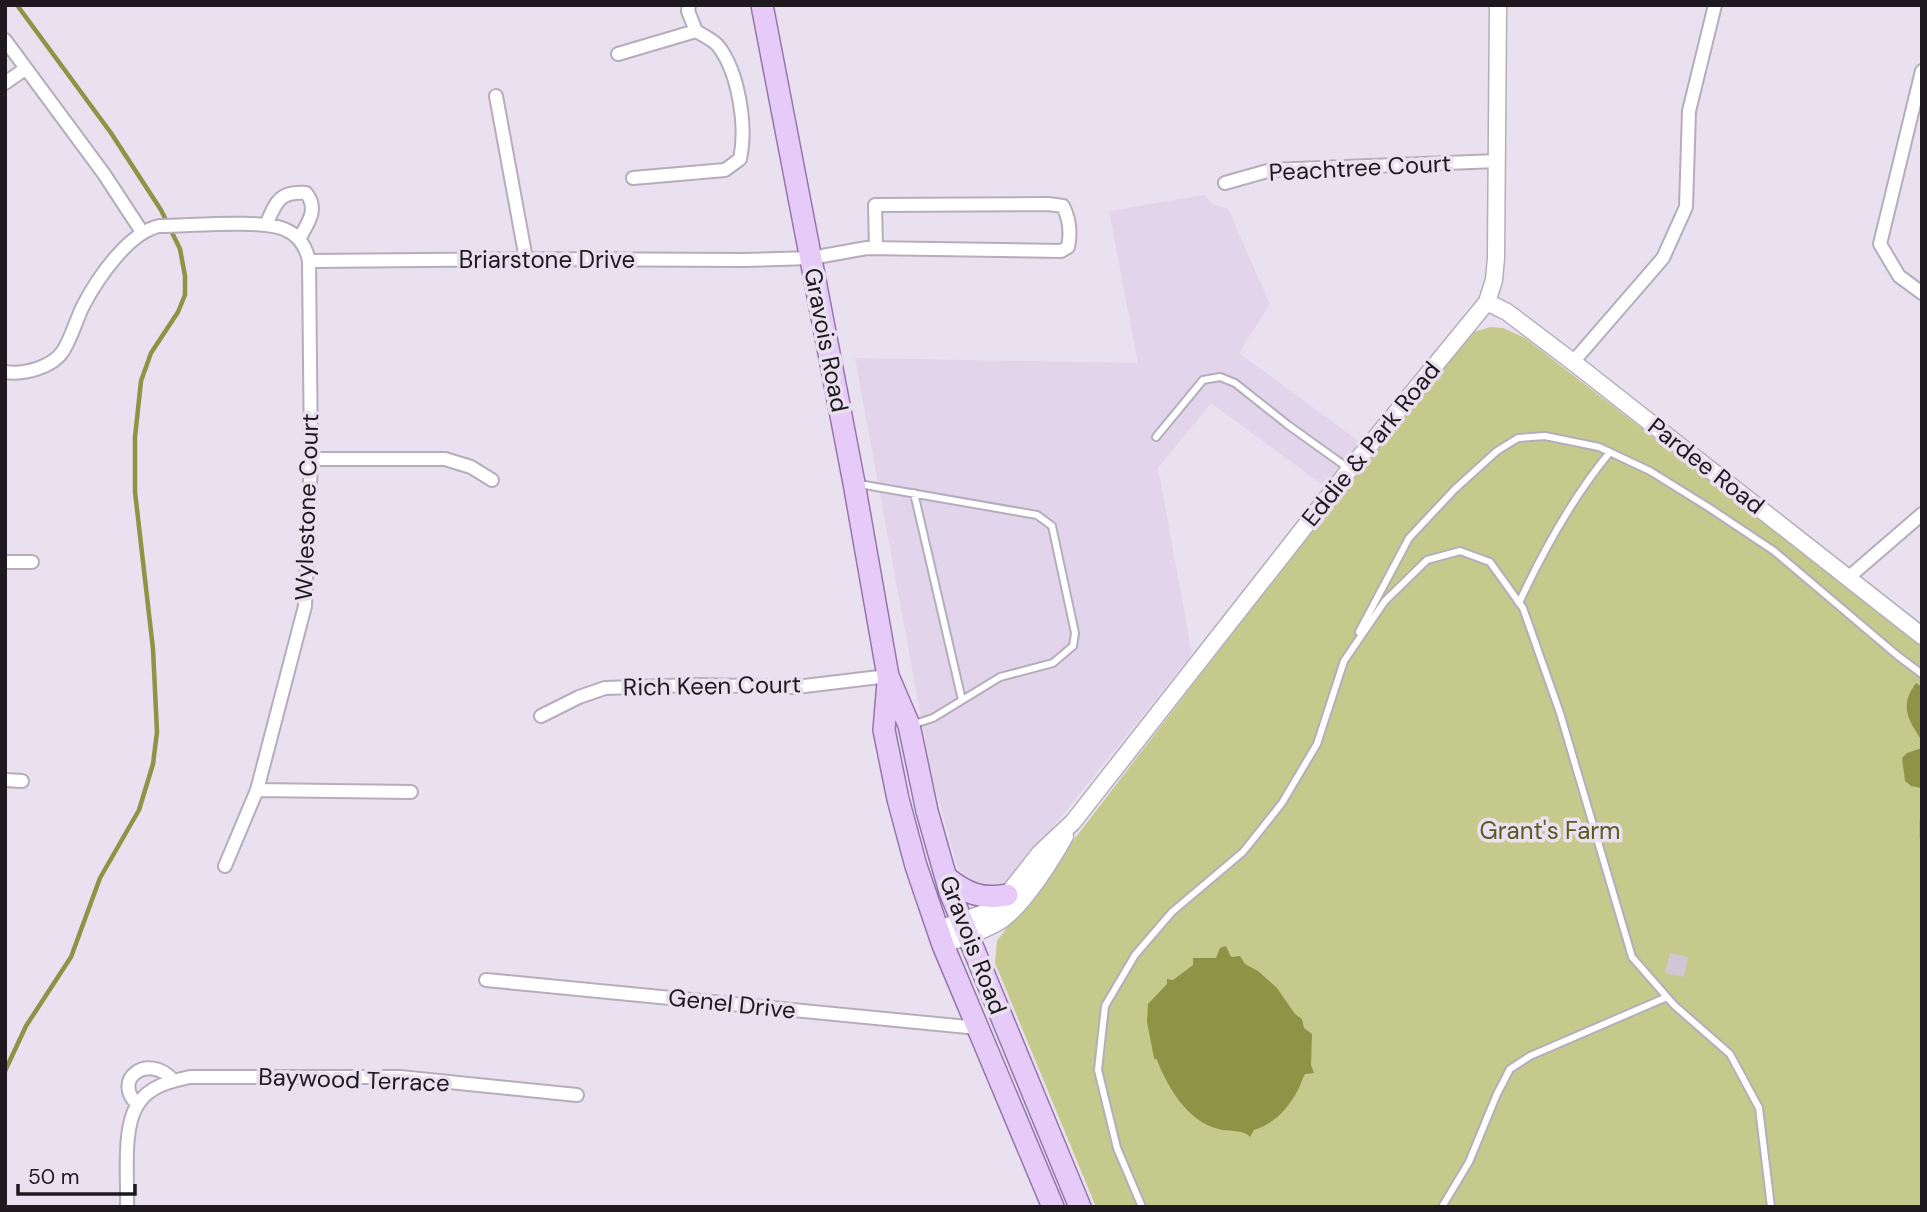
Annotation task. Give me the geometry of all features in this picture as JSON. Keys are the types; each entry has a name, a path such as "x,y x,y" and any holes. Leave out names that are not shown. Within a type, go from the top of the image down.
{"main road":[{"name":"Gravois Road","path":"762,5 854,483 888,676 909,725 927,811 946,877 1080,1207"},
{"name":"Gravois Road","path":"888,676 884,730 907,836 940,937 1053,1207"},
{"path":"946,877 958,887 983,897 1007,895"}],"street":[{"path":"633,178 725,170 740,159 744,140 733,71 717,45 696,31 688,11 689,5"},
{"name":"Eddie & Park Road","path":"965,928 987,928 1005,917 1052,859 1073,822 1350,469 1487,302 1494,280 1498,5"},
{"path":"1573,362 1663,258 1686,207 1689,111 1714,5"},
{"path":"618,54 696,31"},
{"path":"5,40 104,174 142,232"},
{"path":"5,83 25,69"},
{"path":"1922,71 1880,244 1899,276 1922,293"},
{"path":"496,96 526,259"},
{"name":"Peachtree Court","path":"1225,183 1271,170 1497,161"},
{"path":"267,225 282,196 294,192 306,193 312,200 313,214 299,239"},
{"name":"Briarstone Drive","path":"309,261 745,260 811,258 876,248 1061,251 1068,247 1070,238 1063,206 875,205 876,248"},
{"path":"5,372 37,370 62,353 84,304 103,274 142,232 159,226 267,225 285,230 299,239 306,247 309,261"},
{"name":"Wylestone Court","path":"225,866 257,790 305,606 311,459 309,261"},
{"name":"Pardee Road","path":"1487,302 1507,312 1573,362 1922,636"},
{"path":"311,459 445,459 471,467 492,480"},
{"path":"1849,577 1922,514"},
{"path":"5,562 32,562"},
{"name":"Rich Keen Court","path":"541,716 579,697 605,688 695,685 796,687 888,676"},
{"path":"5,780 22,780"},
{"path":"257,790 411,792"},
{"name":"Eddie & Park Road","path":"940,937 965,928 992,910 1040,853 1073,822"},
{"name":"Genel Drive","path":"485,980 978,1028"},
{"name":"Baywood Terrace","path":"137,1104 130,1097 128,1086 134,1074 146,1068 154,1068 165,1072 173,1080"},
{"name":"Baywood Terrace","path":"127,1207 128,1145 137,1104 151,1091 173,1080 190,1077 400,1077 577,1095"}],"lane":[{"path":"1156,436 1202,380 1220,377 1235,383 1350,469"},
{"path":"1142,1207 1117,1148 1098,1070 1105,1006 1135,955 1172,912 1243,852 1282,803 1317,744 1344,661 1409,538 1455,489 1497,451 1518,438 1545,436 1589,444 1650,471 1774,551 1922,674"},
{"path":"1520,603 1585,482 1610,452"},
{"path":"854,483 1037,515 1052,526 1065,578 1075,634 1073,646 1053,663 1000,677 933,718 909,725"},
{"path":"914,493 962,700"},
{"path":"1344,661 1385,601 1427,560 1460,551 1490,562 1520,603 1560,713 1632,957 1667,997 1730,1054 1759,1108 1771,1207"},
{"path":"1442,1207 1469,1162 1510,1069 1530,1056 1667,997"}],"shaded area":[{"path":"1204,195 1212,204 1228,209 1270,304 1239,353 1361,443 1324,486 1211,403 1158,468 1192,654 1004,888 985,889 970,881 958,869 932,777 855,358 1138,363 1109,211"},
{"path":"1916,683 1922,687 1922,741 1907,713 1908,699"},
{"path":"1922,748 1922,788 1911,786 1905,781 1902,758 1907,753"},
{"path":"1226,946 1231,957 1240,956 1245,964 1258,971 1277,988 1295,1014 1302,1019 1304,1028 1312,1034 1311,1065 1314,1073 1305,1074 1285,1110 1268,1124 1254,1130 1250,1137 1244,1133 1208,1125 1180,1102 1154,1058 1147,1022 1148,1004 1167,984 1167,979 1173,980 1193,965 1193,958 1216,958 1220,948"}],"green space":[{"name":"Grant's Farm","path":"1491,327 1503,328 1525,338 1922,645 1922,1207 1096,1207 995,963 997,941 1405,414 1465,340 1473,332"}],"building":[{"path":"1670,953 1688,957 1684,977 1665,973"}],"waterway":[{"path":"5,1071 26,1026 71,957 100,878 139,810 153,764 157,732 153,649 135,492 135,437 141,381 151,353 178,312 185,295 180,249 161,210 111,133 17,5"},
{"path":"1922,820 1922,838"}]}
